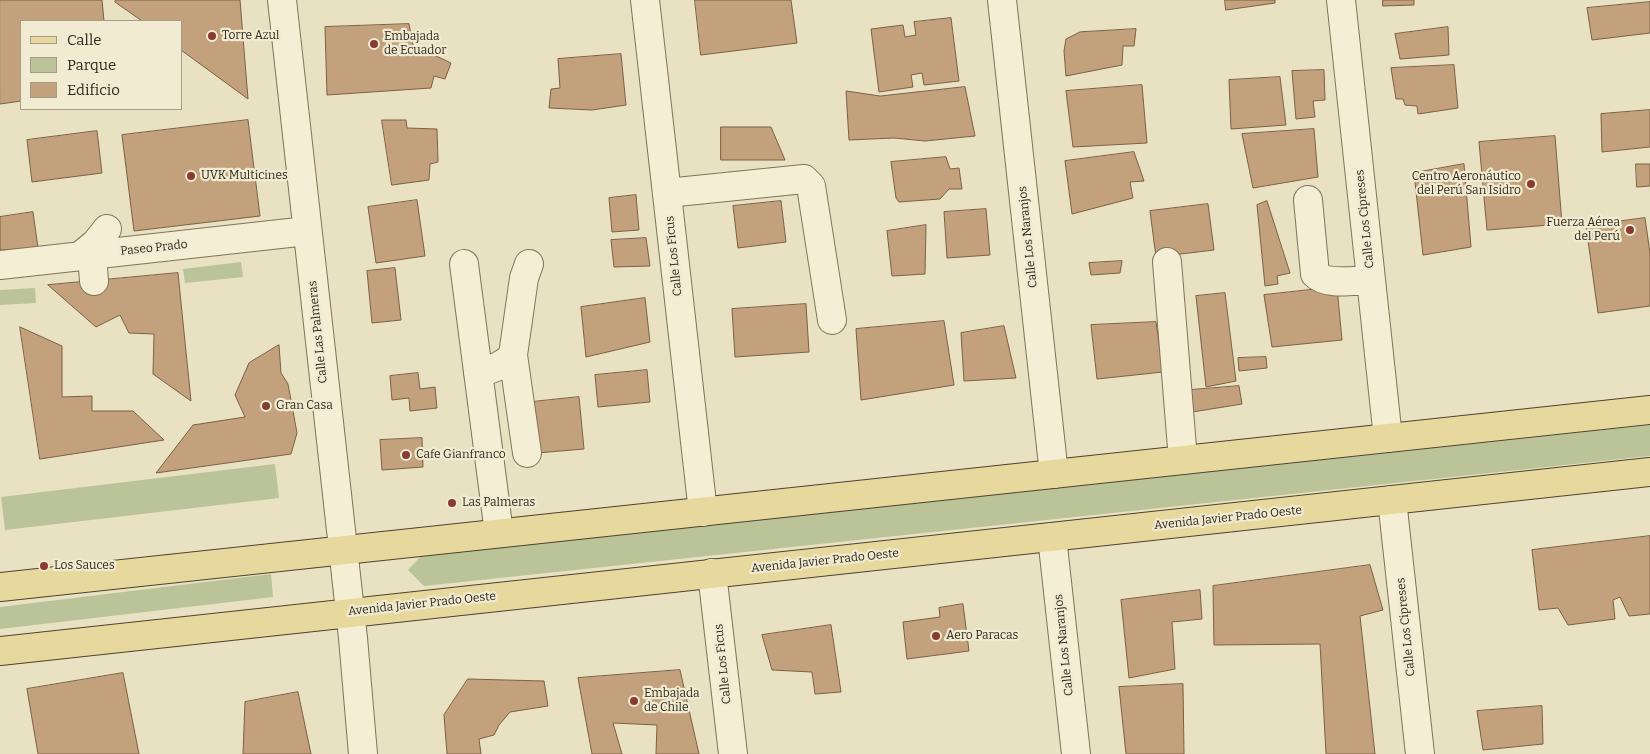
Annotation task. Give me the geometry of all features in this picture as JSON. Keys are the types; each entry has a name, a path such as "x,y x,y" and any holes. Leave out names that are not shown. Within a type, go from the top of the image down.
{"main road":[{"path":"0,587 1650,410"},
{"name":"Avenida Javier Prado Oeste","path":"0,651 1650,472"}],"street":[{"name":"Calle Las Palmeras","path":"282,0 350,613 363,754"},
{"name":"Calle Los Ficus","path":"645,0 702,512"},
{"name":"Calle Los Naranjos","path":"1002,0 1054,474"},
{"name":"Calle Los Cipreses","path":"1341,0 1388,438"},
{"path":"667,193 804,178 811,186 832,320"},
{"path":"1308,200 1315,274 1320,279 1328,281 1371,280"},
{"path":"89,264 96,243 107,229"},
{"name":"Paseo Prado","path":"0,265 89,264 307,231"},
{"path":"1166,262 1182,460"},
{"path":"464,264 499,534"},
{"path":"526,453 513,355 524,278 529,264"},
{"path":"478,373 497,368 507,362 513,355"},
{"name":"Calle Los Cipreses","path":"1392,500 1420,754"},
{"name":"Calle Los Naranjos","path":"1052,537 1076,754"},
{"name":"Calle Los Ficus","path":"712,573 732,754"}],"green space":[{"path":"241,262 243,277 185,283 183,269"},
{"path":"35,288 36,303 0,305 0,290"},
{"path":"1650,425 1650,456 424,586 408,570 421,556"},
{"path":"275,464 279,498 5,530 1,497"},
{"path":"271,574 273,597 0,629 0,607"}],"building":[{"path":"0,0 102,0 104,20 20,20 20,101 0,104"},
{"name":"Torre Azul","path":"116,0 240,0 248,99 182,51 182,20 141,20 115,2"},
{"path":"695,0 791,0 797,43 701,55"},
{"path":"1225,0 1275,0 1275,3 1226,10"},
{"path":"1383,0 1414,0 1414,5 1383,6"},
{"path":"1650,2 1650,33 1592,40 1587,8"},
{"path":"951,18 959,81 924,85 922,73 911,75 913,87 879,92 871,29 903,25 905,37 916,35 914,22"},
{"path":"409,24 413,45 451,63 445,79 434,76 431,88 327,95 325,27"},
{"path":"1448,27 1449,55 1400,59 1395,34"},
{"path":"1136,29 1134,46 1123,46 1122,65 1066,76 1064,51 1066,39 1080,32"},
{"path":"621,54 626,105 592,110 549,108 551,89 560,88 558,59"},
{"path":"1454,65 1458,108 1418,114 1417,106 1405,105 1403,99 1396,99 1391,68"},
{"path":"1324,70 1325,100 1313,101 1315,117 1296,119 1292,71"},
{"path":"1280,77 1286,125 1231,129 1229,80"},
{"path":"1142,85 1147,143 1073,147 1066,91"},
{"path":"965,87 975,136 925,141 894,138 849,140 846,91 880,96"},
{"path":"1650,110 1650,147 1602,152 1601,114"},
{"name":"UVK Multicines","path":"248,120 260,216 134,231 122,135"},
{"path":"382,120 406,120 407,128 437,129 438,162 430,164 429,180 392,185"},
{"path":"721,127 771,127 785,160 721,160"},
{"path":"1314,129 1318,177 1253,188 1242,134"},
{"path":"97,131 102,173 32,182 27,140"},
{"path":"1555,136 1562,224 1487,230 1479,142"},
{"path":"1134,152 1144,181 1130,182 1133,198 1072,214 1065,161"},
{"path":"946,157 950,169 959,168 962,189 949,189 940,199 899,202 896,198 891,162"},
{"path":"1464,164 1471,247 1423,255 1414,173"},
{"path":"1636,164 1650,164 1650,186 1637,187"},
{"path":"636,195 639,230 612,232 609,198"},
{"path":"417,200 425,256 376,263 368,207"},
{"path":"781,201 786,242 738,248 733,206"},
{"path":"1267,201 1290,273 1277,276 1278,284 1265,286 1257,205"},
{"path":"1208,204 1214,250 1156,257 1150,211"},
{"path":"986,209 990,255 947,258 944,212"},
{"path":"33,212 38,248 0,250 0,217"},
{"path":"1645,218 1650,253 1650,306 1598,313 1586,226"},
{"path":"926,225 925,274 892,276 887,231"},
{"path":"646,238 650,266 614,267 611,240"},
{"path":"1122,261 1120,273 1091,275 1089,263"},
{"path":"395,268 401,320 372,323 367,271"},
{"path":"178,273 191,401 153,374 154,334 129,333 120,315 96,327 48,285"},
{"path":"1337,287 1342,340 1272,347 1264,295"},
{"path":"1225,293 1236,381 1206,387 1196,296"},
{"path":"645,298 650,342 586,357 581,307"},
{"path":"806,304 809,352 735,357 732,309"},
{"path":"944,321 954,385 861,400 856,329"},
{"path":"1156,322 1163,372 1097,379 1091,325"},
{"path":"1004,326 1016,378 964,381 961,333"},
{"path":"20,327 62,346 62,397 92,396 92,411 133,411 164,440 40,459"},
{"name":"Gran Casa","path":"279,345 281,373 288,384 297,433 291,454 156,473 193,425 245,417 235,395 249,363"},
{"path":"1266,357 1267,368 1239,371 1238,358"},
{"path":"647,370 650,402 598,407 595,375"},
{"path":"418,373 420,389 435,387 437,408 410,411 409,398 392,400 390,376"},
{"path":"1239,386 1242,404 1180,414 1179,391"},
{"path":"579,397 584,449 537,453 532,402"},
{"path":"422,438 423,467 382,470 380,440"},
{"path":"1650,536 1650,614 1629,616 1620,597 1613,600 1615,619 1568,625 1558,608 1539,610 1532,550"},
{"path":"1370,565 1383,610 1360,616 1375,754 1326,754 1320,644 1214,645 1213,586"},
{"path":"1200,590 1202,619 1172,622 1175,669 1129,678 1121,600"},
{"name":"Aero Paracas","path":"963,604 969,651 907,659 903,622 940,617 939,608"},
{"path":"831,625 841,692 815,694 812,672 772,670 762,635"},
{"name":"Embajada de Chile","path":"680,670 699,754 656,754 657,725 613,723 622,754 592,754 578,678"},
{"path":"123,673 139,754 38,754 27,689"},
{"path":"468,679 544,681 548,706 510,712 499,725 494,735 479,739 481,754 447,754 444,715"},
{"path":"1183,684 1184,754 1126,754 1119,687"},
{"path":"298,692 311,754 243,754 245,702"},
{"path":"1542,706 1543,744 1483,750 1477,711"}],"place":[{"name":"Torre Azul","path":"212,36"},
{"name":"Embajada de Ecuador","path":"374,44"},
{"name":"UVK Multicines","path":"191,176"},
{"name":"Centro Aeronáutico del Perú San Isidro","path":"1531,184"},
{"name":"Fuerza Aérea del Perú","path":"1630,230"},
{"name":"Gran Casa","path":"266,406"},
{"name":"Cafe Gianfranco","path":"406,455"},
{"name":"Las Palmeras","path":"452,503"},
{"name":"Los Sauces","path":"44,566"},
{"name":"Aero Paracas","path":"936,636"},
{"name":"Embajada de Chile","path":"634,701"}]}
